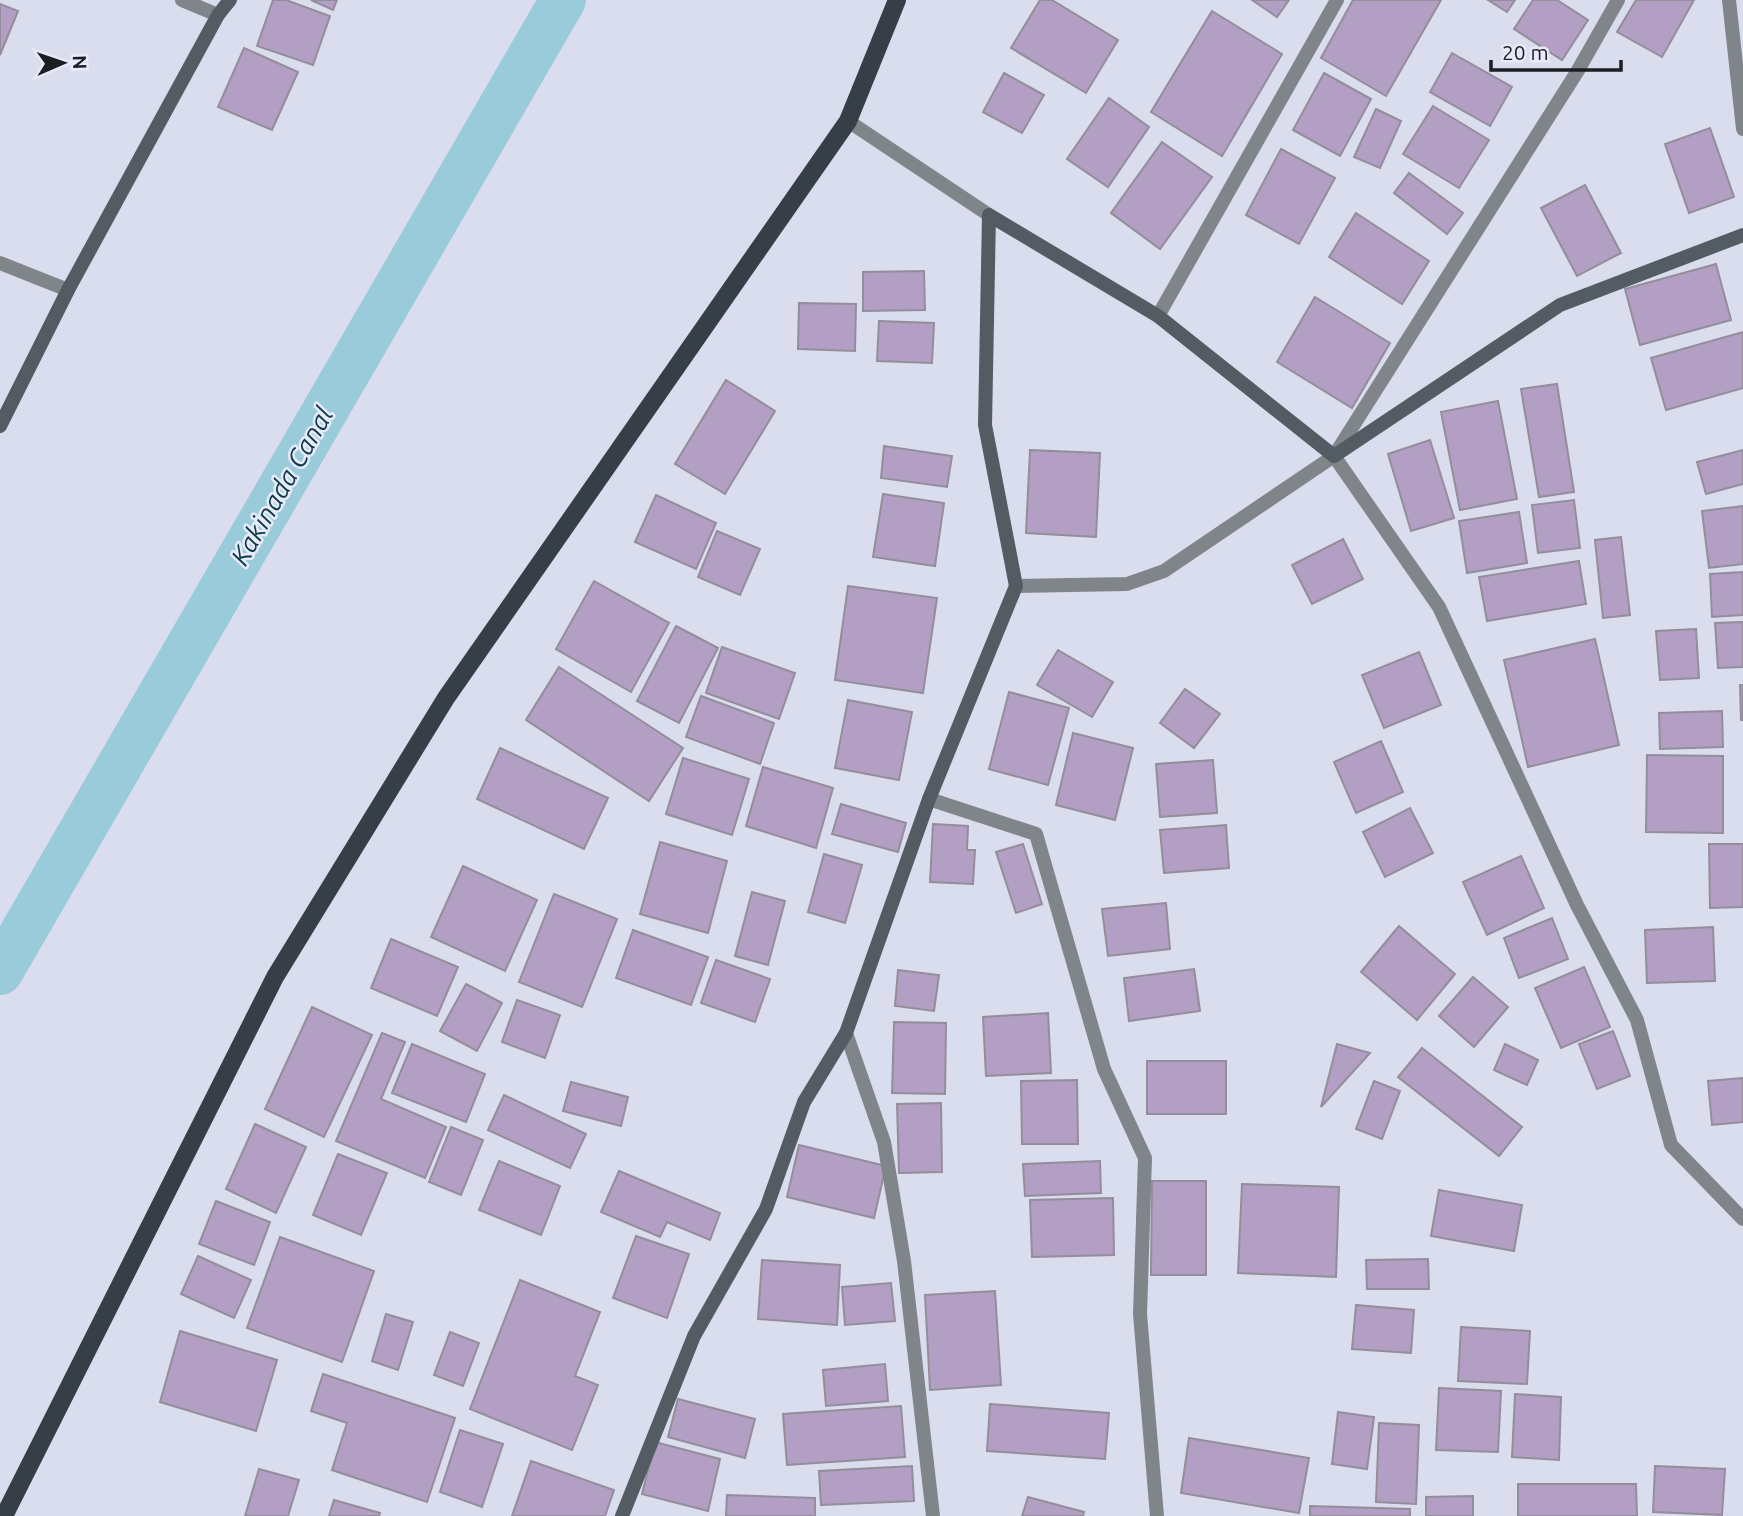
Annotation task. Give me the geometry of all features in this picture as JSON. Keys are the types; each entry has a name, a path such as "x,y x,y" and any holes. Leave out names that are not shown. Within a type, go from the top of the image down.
{"main road":[{"path":"1,423 68,290 218,15 230,0"},
{"path":"4,1516 282,965 446,698 848,121 897,0"},
{"path":"622,1516 694,1335 766,1209 804,1102 846,1033 929,799 1016,586 985,425 989,215 1158,316 1334,456 1560,305 1743,235"}],"street":[{"path":"183,0 218,15"},
{"path":"1158,316 1337,0"},
{"path":"1016,586 1127,583 1164,571 1334,456 1577,72 1618,0"},
{"path":"1729,0 1743,130"},
{"path":"848,121 989,215"},
{"path":"0,263 68,290"},
{"path":"1334,456 1439,607 1577,905 1637,1020 1671,1144 1743,1219"},
{"path":"929,799 1036,834 1104,1069 1145,1158 1140,1314 1157,1516"},
{"path":"846,1033 884,1142 905,1274 933,1516"}],"building":[{"path":"273,0 286,0 330,16 313,65 257,46"},
{"path":"311,0 337,0 333,10"},
{"path":"1040,0 1052,0 1118,40 1086,93 1011,48"},
{"path":"1252,0 1289,0 1277,17"},
{"path":"1353,0 1441,0 1386,96 1321,58"},
{"path":"1488,0 1515,0 1507,12"},
{"path":"1533,0 1557,0 1588,20 1562,60 1514,29"},
{"path":"1636,0 1694,0 1662,57 1617,32"},
{"path":"0,4 18,11 0,55"},
{"path":"1212,11 1282,54 1222,156 1151,112"},
{"path":"244,48 298,72 272,130 218,107"},
{"path":"1452,53 1512,87 1490,126 1430,92"},
{"path":"1004,73 1044,95 1022,133 983,112"},
{"path":"1324,73 1371,99 1340,156 1293,130"},
{"path":"1109,98 1149,127 1108,187 1067,159"},
{"path":"1433,106 1489,140 1459,188 1403,154"},
{"path":"1376,109 1401,121 1380,168 1354,157"},
{"path":"1710,128 1734,197 1689,213 1665,144"},
{"path":"1162,142 1212,177 1160,249 1111,213"},
{"path":"1281,149 1335,178 1299,244 1246,215"},
{"path":"1409,173 1463,213 1447,234 1394,193"},
{"path":"1585,185 1621,253 1577,276 1541,208"},
{"path":"1356,213 1429,261 1402,304 1329,257"},
{"path":"1716,264 1731,320 1640,345 1625,289"},
{"path":"924,271 925,310 863,311 863,272"},
{"path":"1315,297 1390,343 1352,408 1277,362"},
{"path":"799,303 856,304 855,351 798,349"},
{"path":"879,321 934,323 932,363 877,361"},
{"path":"1743,332 1743,388 1666,410 1651,358"},
{"path":"726,380 775,411 725,494 675,464"},
{"path":"1557,384 1574,492 1539,497 1521,389"},
{"path":"1498,401 1517,499 1460,510 1441,412"},
{"path":"1430,440 1454,518 1411,531 1388,454"},
{"path":"884,446 952,456 947,487 881,478"},
{"path":"1030,450 1100,453 1096,537 1026,533"},
{"path":"1743,450 1743,484 1706,494 1697,462"},
{"path":"883,494 944,503 935,566 873,557"},
{"path":"656,495 716,523 696,569 635,542"},
{"path":"1574,500 1580,548 1538,553 1532,505"},
{"path":"1743,506 1743,564 1709,568 1702,511"},
{"path":"1519,512 1527,563 1467,573 1459,521"},
{"path":"717,531 760,549 740,595 698,577"},
{"path":"1621,537 1630,615 1603,618 1595,540"},
{"path":"1343,539 1363,579 1312,604 1292,565"},
{"path":"1579,561 1586,604 1487,621 1479,577"},
{"path":"1743,572 1743,615 1712,617 1710,574"},
{"path":"594,581 669,623 631,692 556,649"},
{"path":"848,586 937,598 923,693 835,680"},
{"path":"1743,622 1743,667 1718,668 1715,623"},
{"path":"676,626 718,648 679,723 637,701"},
{"path":"1696,629 1699,678 1660,680 1656,631"},
{"path":"1595,639 1619,745 1528,767 1504,660"},
{"path":"722,647 795,673 779,719 706,693"},
{"path":"1058,650 1113,682 1092,717 1037,685"},
{"path":"1419,652 1441,705 1384,728 1362,675"},
{"path":"559,667 683,748 649,801 526,720"},
{"path":"1740,685 1743,685 1743,720 1741,720"},
{"path":"1185,689 1220,714 1194,748 1160,723"},
{"path":"1009,692 1069,708 1048,785 989,769"},
{"path":"701,696 774,723 760,764 686,737"},
{"path":"848,700 912,712 899,780 835,768"},
{"path":"1722,711 1723,747 1660,749 1659,713"},
{"path":"1073,733 1133,748 1115,820 1056,805"},
{"path":"1381,741 1403,792 1356,813 1334,762"},
{"path":"500,748 608,798 584,849 477,799"},
{"path":"1647,755 1723,756 1723,833 1646,832"},
{"path":"683,758 749,779 732,835 666,814"},
{"path":"1213,760 1217,813 1160,817 1156,764"},
{"path":"763,767 833,788 816,848 746,826"},
{"path":"841,804 906,823 898,852 832,834"},
{"path":"1410,808 1433,853 1385,877 1363,832"},
{"path":"933,824 968,826 967,850 975,850 973,884 930,882"},
{"path":"1226,825 1229,868 1164,873 1160,830"},
{"path":"660,842 727,861 708,933 640,914"},
{"path":"1023,844 1042,904 1016,913 996,852"},
{"path":"1709,844 1743,844 1743,907 1710,908"},
{"path":"824,854 862,865 845,923 808,912"},
{"path":"1521,856 1544,908 1487,935 1463,882"},
{"path":"463,866 537,900 505,971 431,937"},
{"path":"752,892 785,901 768,965 735,956"},
{"path":"554,894 617,919 582,1007 519,982"},
{"path":"1166,903 1170,949 1108,956 1102,909"},
{"path":"1552,918 1568,959 1519,978 1504,938"},
{"path":"1399,926 1455,974 1417,1020 1361,972"},
{"path":"1713,927 1715,981 1647,983 1645,930"},
{"path":"633,930 708,957 691,1005 616,978"},
{"path":"391,939 458,967 437,1016 371,988"},
{"path":"716,960 770,979 755,1022 701,1003"},
{"path":"1584,967 1610,1027 1561,1048 1535,988"},
{"path":"1194,969 1200,1011 1129,1021 1124,978"},
{"path":"898,970 939,975 934,1011 895,1006"},
{"path":"1473,977 1508,1007 1474,1047 1439,1016"},
{"path":"466,984 502,1003 477,1051 440,1031"},
{"path":"517,1000 560,1015 545,1058 502,1042"},
{"path":"312,1007 372,1035 324,1137 265,1109"},
{"path":"1048,1013 1051,1073 986,1076 983,1017"},
{"path":"894,1022 946,1023 945,1094 892,1093"},
{"path":"1613,1031 1630,1076 1597,1089 1579,1044"},
{"path":"382,1033 405,1042 381,1099 446,1127 425,1178 336,1141"},
{"path":"412,1044 485,1074 466,1122 392,1093"},
{"path":"1337,1044 1370,1053 1321,1107"},
{"path":"1505,1044 1538,1060 1527,1085 1494,1070"},
{"path":"1422,1048 1522,1127 1499,1156 1398,1077"},
{"path":"1147,1061 1226,1061 1226,1114 1147,1114"},
{"path":"1743,1078 1743,1122 1712,1125 1708,1081"},
{"path":"1077,1080 1078,1144 1022,1144 1021,1081"},
{"path":"1374,1081 1400,1091 1382,1139 1356,1129"},
{"path":"571,1082 628,1097 621,1126 563,1111"},
{"path":"504,1095 586,1134 570,1168 488,1130"},
{"path":"941,1103 942,1172 899,1173 897,1104"},
{"path":"255,1124 306,1147 276,1213 226,1189"},
{"path":"451,1127 483,1140 461,1195 429,1182"},
{"path":"799,1145 886,1166 874,1218 787,1197"},
{"path":"338,1154 387,1173 361,1235 313,1215"},
{"path":"499,1161 560,1186 541,1235 479,1210"},
{"path":"1100,1161 1101,1193 1025,1196 1023,1164"},
{"path":"619,1171 720,1213 710,1240 667,1222 660,1237 601,1212"},
{"path":"1152,1181 1206,1181 1206,1275 1151,1275"},
{"path":"1242,1184 1339,1187 1336,1277 1238,1273"},
{"path":"1439,1190 1522,1205 1514,1251 1431,1236"},
{"path":"1113,1198 1114,1255 1032,1257 1030,1200"},
{"path":"216,1201 270,1222 254,1265 199,1244"},
{"path":"636,1236 689,1254 667,1318 613,1298"},
{"path":"280,1237 374,1271 342,1362 247,1328"},
{"path":"198,1256 251,1280 234,1318 181,1294"},
{"path":"1428,1259 1429,1289 1367,1289 1366,1260"},
{"path":"762,1260 840,1265 837,1325 758,1319"},
{"path":"520,1280 600,1312 575,1376 598,1385 572,1450 470,1409"},
{"path":"891,1283 895,1321 845,1325 842,1287"},
{"path":"995,1291 1001,1385 930,1390 925,1295"},
{"path":"1356,1305 1414,1310 1411,1353 1352,1349"},
{"path":"386,1314 413,1322 398,1370 372,1361"},
{"path":"1461,1327 1530,1331 1527,1384 1458,1381"},
{"path":"180,1331 277,1360 256,1431 160,1402"},
{"path":"450,1332 479,1343 463,1386 434,1375"},
{"path":"885,1364 888,1401 826,1406 823,1370"},
{"path":"323,1374 455,1418 427,1502 332,1470 347,1423 311,1411"},
{"path":"1439,1388 1501,1391 1498,1452 1436,1450"},
{"path":"1515,1394 1561,1397 1559,1460 1512,1457"},
{"path":"678,1399 755,1419 745,1458 668,1437"},
{"path":"990,1404 1109,1413 1105,1459 987,1451"},
{"path":"901,1406 905,1457 787,1465 783,1414"},
{"path":"1338,1412 1374,1417 1367,1469 1332,1464"},
{"path":"1379,1423 1419,1425 1416,1504 1376,1502"},
{"path":"460,1430 503,1444 482,1507 440,1492"},
{"path":"1189,1438 1309,1458 1299,1513 1181,1493"},
{"path":"655,1442 720,1459 708,1511 642,1494"},
{"path":"531,1461 614,1490 605,1516 512,1516"},
{"path":"912,1466 914,1501 821,1505 819,1471"},
{"path":"1655,1466 1725,1469 1722,1515 1653,1512"},
{"path":"259,1469 299,1480 288,1516 245,1516"},
{"path":"1518,1484 1636,1484 1637,1516 1518,1516"},
{"path":"727,1495 815,1498 815,1516 726,1516"},
{"path":"1473,1496 1473,1516 1426,1516 1426,1497"},
{"path":"1028,1497 1084,1512 1083,1516 1022,1516"},
{"path":"334,1500 380,1513 379,1516 329,1516"},
{"path":"1310,1506 1410,1509 1410,1516 1310,1516"}],"waterway":[{"name":"Kakinada Canal","path":"0,972 563,0"}]}
